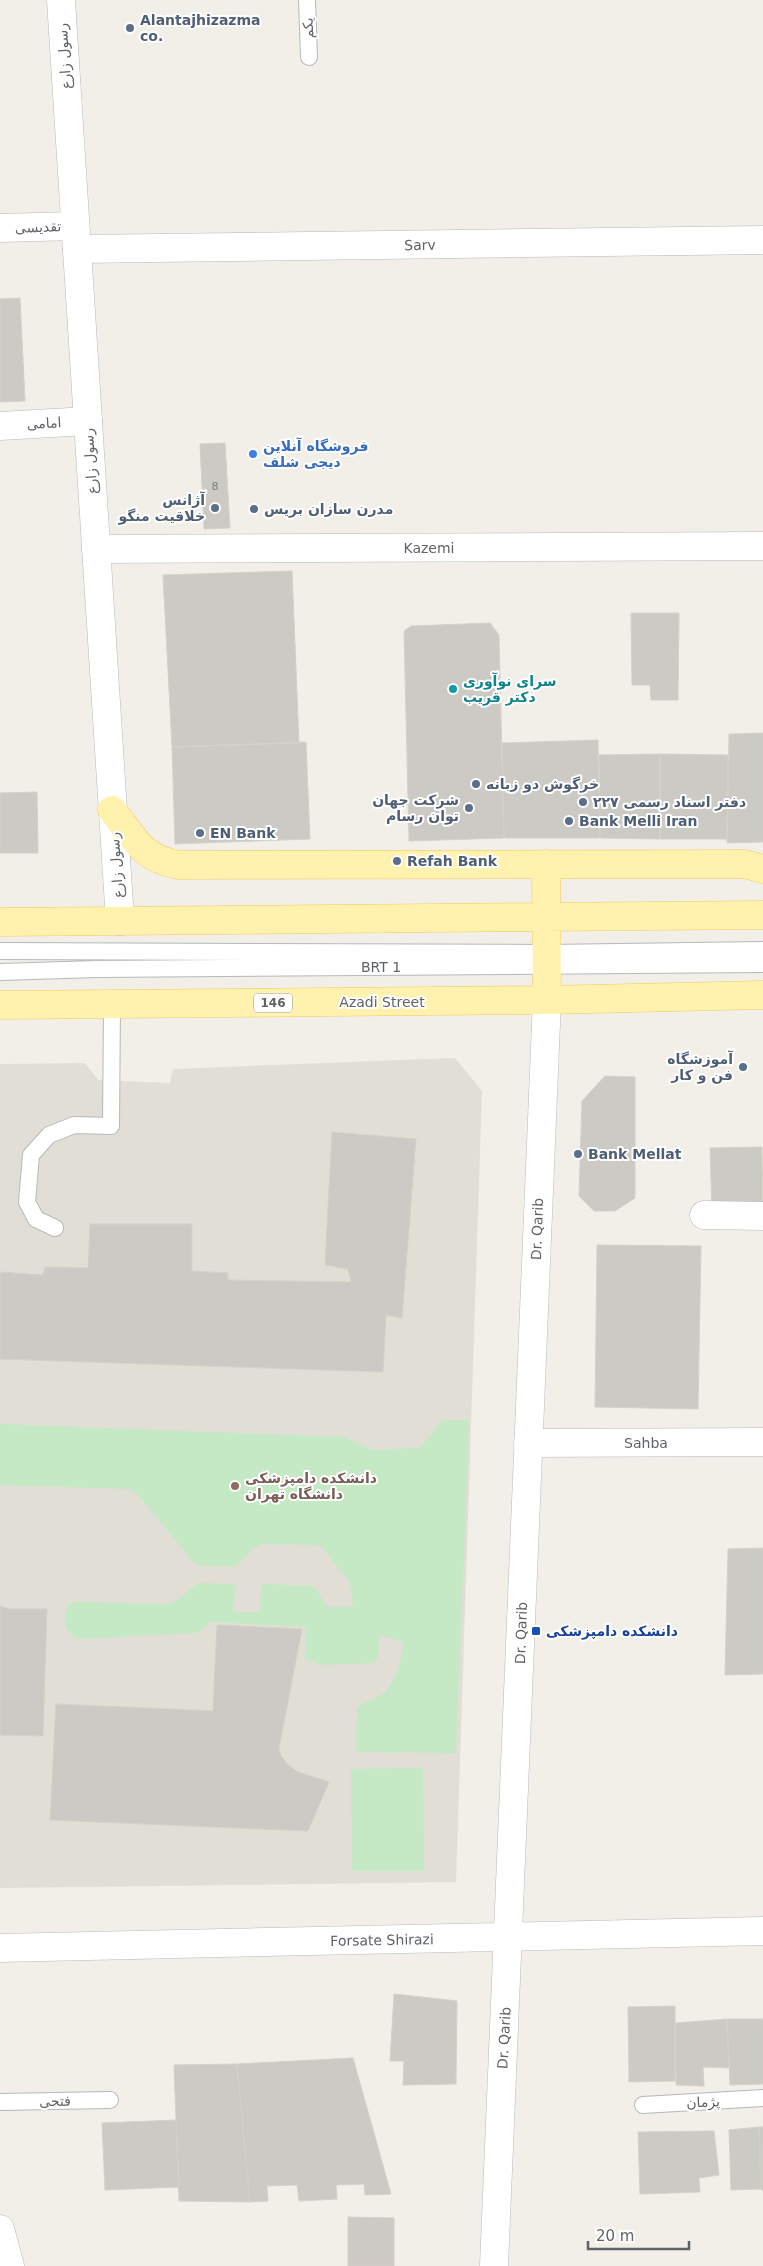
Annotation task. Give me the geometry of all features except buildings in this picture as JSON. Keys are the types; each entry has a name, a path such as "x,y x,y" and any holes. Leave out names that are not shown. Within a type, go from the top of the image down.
{"main road":[{"path":"112,810 146,854 162,862 179,865 745,864 763,869"},
{"path":"546,864 547,1000"},
{"path":"0,922 763,915"},
{"name":"Azadi Street","path":"0,1005 547,1000 763,995"}],"street":[{"name":"رسول زارع","path":"61,0 120,921"},
{"name":"تقدیسی","path":"0,228 76,238"},
{"name":"Sarv","path":"76,238 763,240"},
{"name":"امامی","path":"0,426 88,421"},
{"name":"Kazemi","path":"96,550 763,546"},
{"name":"Dr. Qarib","path":"494,2266 547,1000"},
{"path":"704,1215 763,1216"},
{"name":"Sahba","path":"528,1443 763,1442"},
{"name":"Forsate Shirazi","path":"0,1948 763,1931"},
{"path":"1,2235 10,2266"}],"lane":[{"name":"یکم","path":"307,0 309,57"},
{"name":"BRT 1","path":"0,972 546,959 763,950"},
{"name":"BRT 1","path":"0,952 546,959 763,964"},
{"path":"55,1228 36,1219 27,1202 31,1155 49,1135 74,1125 111,1126 112,1004"},
{"name":"پژمان","path":"644,2105 763,2098"},
{"name":"فتحی","path":"0,2102 110,2100"}],"shaded area":[{"name":"دانشکده دامپزشکی دانشگاه تهران","path":"455,1058 482,1091 456,1882 0,1888 0,1064 85,1063 98,1080 170,1083 173,1069"}],"green space":[{"path":"442,1420 469,1420 456,1753 356,1752 357,1707 385,1693 398,1671 404,1642 380,1635 378,1658 373,1663 322,1665 305,1659 305,1627 212,1622 196,1633 78,1639 69,1632 65,1623 66,1613 71,1602 169,1604 176,1601 198,1583 236,1584 233,1612 259,1612 262,1584 314,1586 327,1607 353,1607 350,1583 320,1545 263,1544 252,1549 235,1567 196,1565 138,1495 129,1489 0,1485 0,1424 344,1437 373,1450 420,1448"},
{"path":"423,1768 424,1871 352,1871 351,1769"}],"place":[{"name":"Alantajhizazma co.","path":"130,28"},
{"name":"فروشگاه آنلاین دیجی شلف","path":"253,454"},
{"name":"آژانس خلاقیت منگو","path":"215,508"},
{"name":"مدرن سازان بریس","path":"254,509"},
{"name":"سرای نوآوری دکتر قریب","path":"453,689"},
{"name":"خرگوش دو زبانه","path":"476,784"},
{"name":"دفتر اسناد رسمی ۲۲۷","path":"583,802"},
{"name":"شرکت جهان توان رسام","path":"469,808"},
{"name":"Bank Melli Iran","path":"569,821"},
{"name":"EN Bank","path":"200,833"},
{"name":"Refah Bank","path":"397,861"},
{"name":"آموزشگاه فن و کار","path":"743,1067"},
{"name":"Bank Mellat","path":"578,1154"},
{"name":"دانشکده دامپزشکی دانشگاه تهران","path":"235,1486"},
{"name":"دانشکده دامپزشکی","path":"536,1631"}]}
